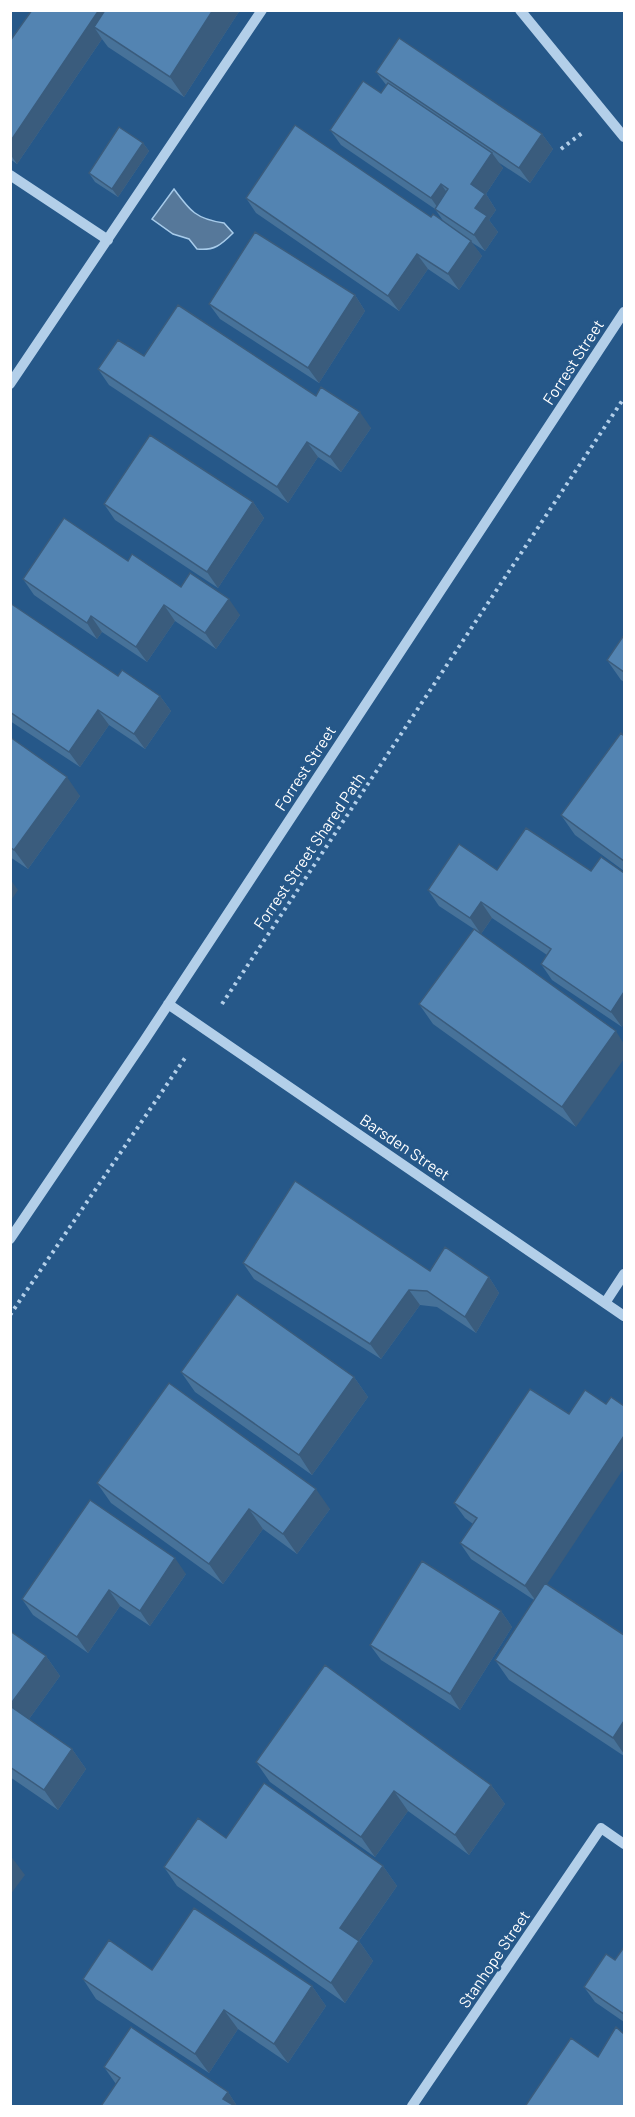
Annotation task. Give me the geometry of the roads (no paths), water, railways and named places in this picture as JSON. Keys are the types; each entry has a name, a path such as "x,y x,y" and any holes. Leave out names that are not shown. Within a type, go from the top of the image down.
{"street":[{"path":"10,384 262,10"},
{"path":"520,10 624,137"},
{"path":"10,176 108,240"},
{"name":"Forrest Street","path":"10,1239 168,1004 624,312"},
{"name":"Barsden Street","path":"168,1004 624,1316"},
{"path":"605,1302 624,1274"},
{"name":"Stanhope Street","path":"412,2106 601,1828 624,1844"}],"water":[{"path":"174,189 194,213 224,223 233,233 217,246 197,249 189,239 173,234 152,219"}]}
